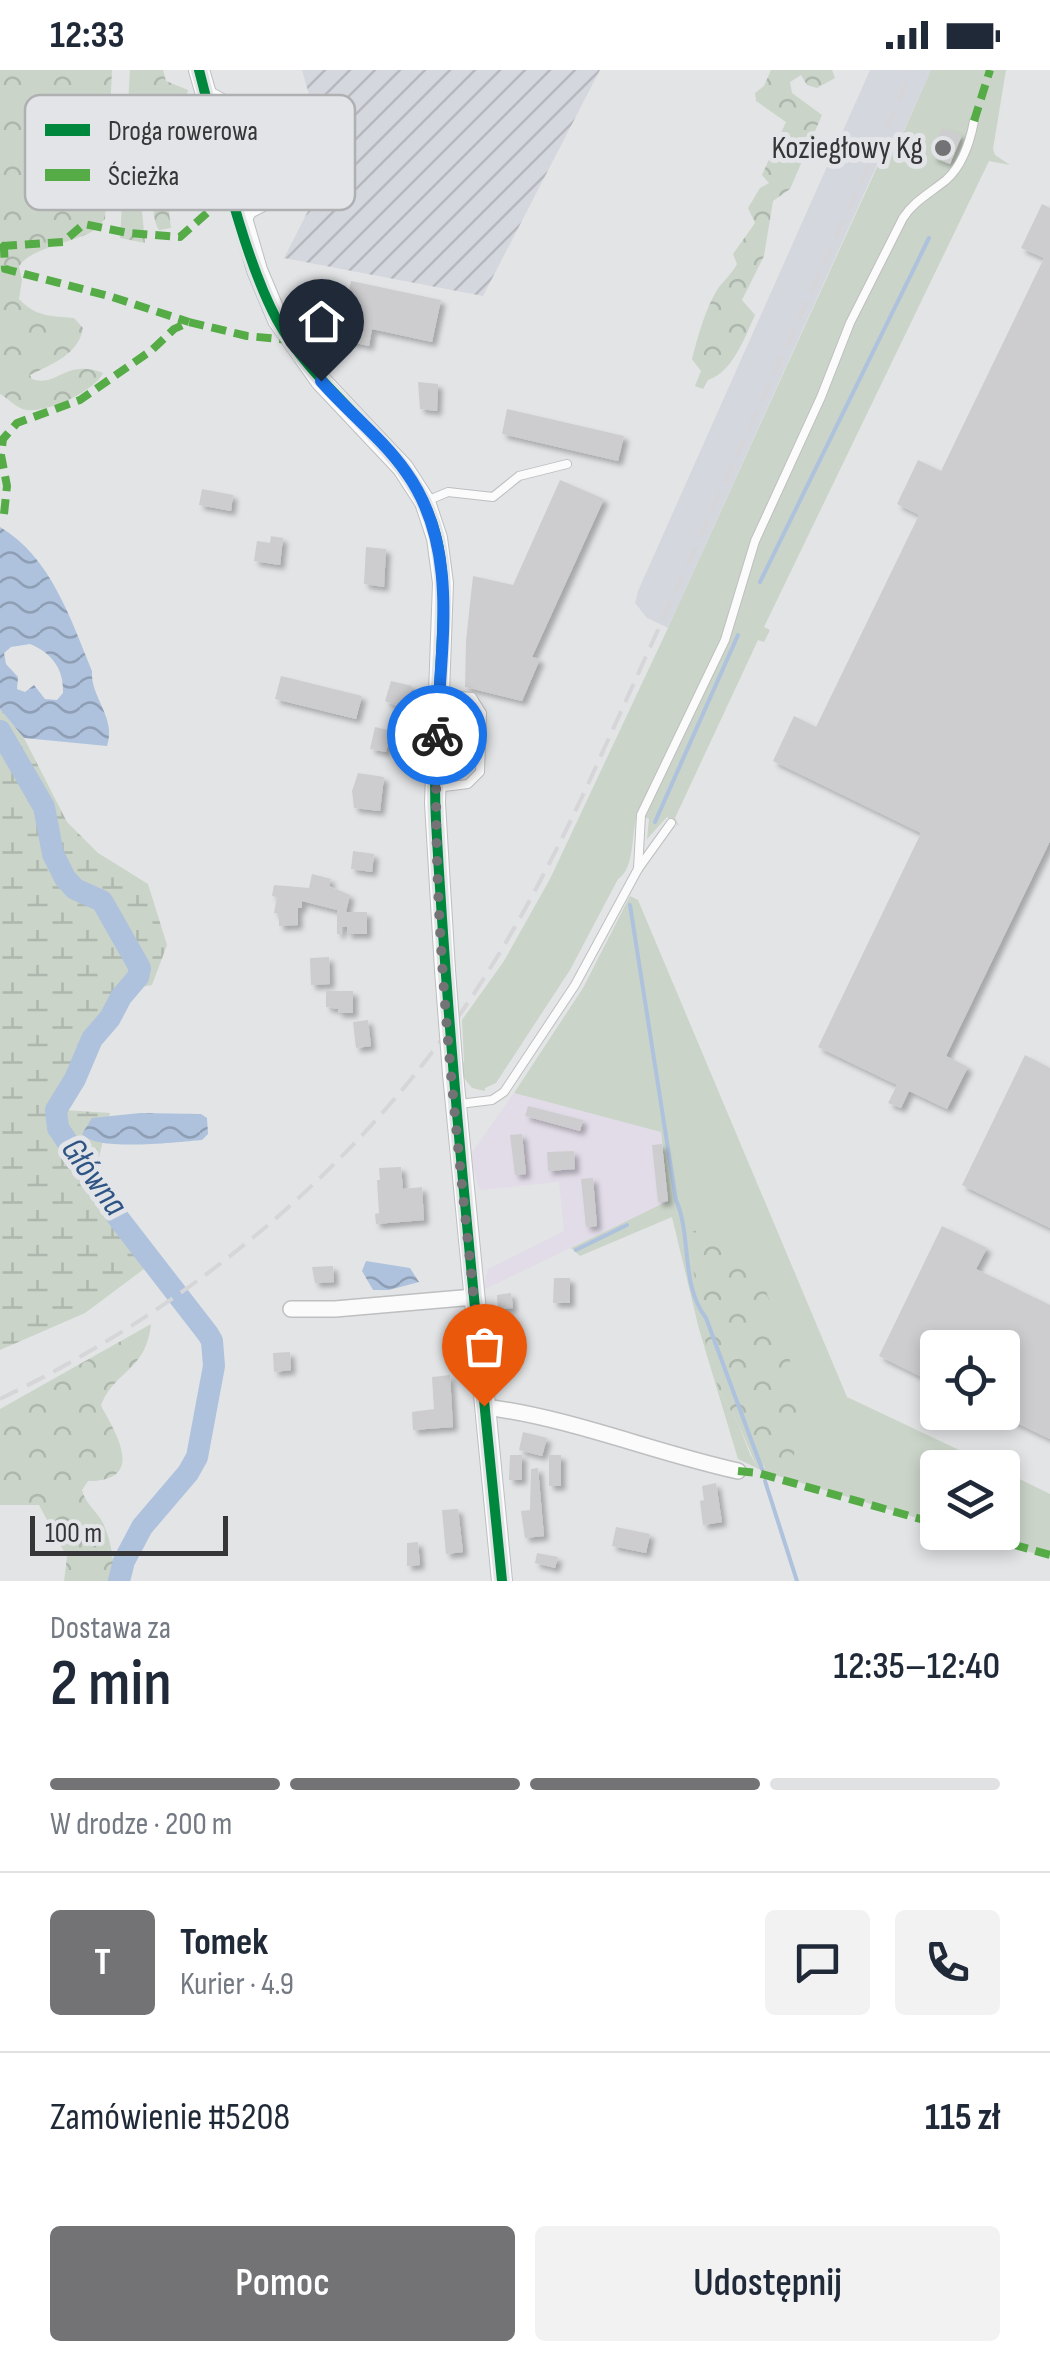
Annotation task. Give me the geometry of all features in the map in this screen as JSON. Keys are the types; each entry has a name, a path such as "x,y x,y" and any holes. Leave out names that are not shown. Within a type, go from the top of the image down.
{"street":[{"path":"238,210 278,320 335,398 385,447 425,502 437,538 444,582 436,788 444,970 502,1581"},
{"path":"291,1308 474,1297"},
{"path":"484,1406 563,1421 738,1471"}],"lane":[{"path":"201,78 227,95"},
{"path":"638,868 641,815 725,640 755,541 850,323 902,218 955,168 974,121"},
{"path":"243,227 257,210"},
{"path":"425,502 448,492 493,497 519,476 567,464"},
{"path":"436,788 468,784 480,772 482,713 472,698 439,694"},
{"path":"456,1104 492,1100 504,1092 574,984 638,868 671,824"}],"shaded area":[{"path":"302,70 600,70 483,296 284,258 309,210 355,210 355,95 309,95"},
{"path":"870,70 931,70 892,157 882,154 668,628 647,618 635,603 638,591"},
{"path":"514,1093 661,1132 668,1201 483,1290 488,1269 564,1231 559,1182 480,1190 469,1157"}],"green space":[{"path":"0,70 112,70 111,95 25,95 25,210 105,210 105,219 93,231 31,255 19,267 19,299 25,305 51,316 74,318 83,328 70,351 30,375 32,379 48,380 80,369 103,373 81,393 36,410 20,408 0,394"},
{"path":"130,70 163,70 166,81 188,90 187,95 129,95"},
{"path":"771,70 832,70 835,78 817,88 807,85 801,75 790,82 792,93 822,115 790,189 773,201 764,256 742,300 755,315 731,362 708,380 703,389 695,386 701,371 692,359 699,332 717,290 737,264 733,254 755,223 748,208 760,188 769,183 762,175 786,122 756,101 755,93 764,86"},
{"path":"931,70 1006,70 993,149 1010,165 989,161 764,627 770,630 764,642 758,640 675,818 679,826 667,817 647,839 649,819 637,814 627,867 570,970 496,1083 485,1091 472,1088 460,1073 464,1061 462,1020 504,961 550,879 883,154 893,156"},
{"path":"122,210 142,210 145,243 120,238"},
{"path":"154,210 169,210 171,228 159,230"},
{"path":"0,709 24,738 67,822 98,853 148,884 167,945 152,985 135,988 94,1042 64,1110 110,1113 97,1165 102,1199 152,1263 85,1313 0,1350"},
{"path":"630,896 638,900 847,1397 959,1450 920,1450 920,1519 765,1472 738,1459 699,1329 672,1217 580,1256 571,1248 668,1201 661,1132 514,1093 583,988","holes":["691,1256 765,1468 756,1465 719,1390"]},
{"path":"709,1230 729,1236 751,1250 789,1354 800,1427 794,1455 780,1467 756,1465 719,1390 707,1352 688,1237 692,1231"},
{"path":"151,1324 143,1352 101,1406 119,1443 122,1465 106,1479 88,1481 82,1490 107,1532 114,1581 64,1581 67,1557 39,1505 0,1505 0,1409"},
{"path":"1020,1479 1050,1494 1050,1558 1020,1549"}],"water":[{"path":"0,527 33,555 67,611 109,726 107,746 24,738 0,709","holes":["30,644 59,669 63,693 57,700 45,699 34,685 25,692 17,689 18,677 6,664 4,653 11,647"]},
{"path":"140,1113 201,1114 207,1118 208,1134 202,1140 138,1144 103,1143 82,1134 92,1118"},
{"path":"366,1261 410,1268 419,1282 373,1290 362,1271"}],"building":[{"name":"Koziegłowy Kg","path":"942,128 962,135 950,164 932,157"},
{"path":"1042,204 1050,208 1050,841 946,1056 968,1067 947,1109 909,1091 901,1108 888,1103 897,1085 818,1047 921,833 773,761 794,716 816,727 919,515 897,504 918,460 941,471 1044,258 1021,248"},
{"path":"351,281 441,300 432,342 372,329 369,346 339,339"},
{"path":"418,382 438,384 437,411 420,409"},
{"path":"507,409 624,436 618,461 502,434"},
{"path":"560,480 604,499 532,657 540,659 522,701 465,687 473,576 513,585"},
{"path":"202,489 233,495 231,511 199,505"},
{"path":"271,536 283,538 280,565 254,561 257,541 270,543"},
{"path":"366,547 386,549 384,587 364,584"},
{"path":"281,676 362,696 356,719 275,699"},
{"path":"391,681 412,686 406,710 385,701"},
{"path":"375,727 391,731 386,752 370,749"},
{"path":"358,773 384,777 380,811 354,808 352,791"},
{"path":"353,851 374,854 372,872 351,869"},
{"path":"312,874 331,879 329,886 350,895 346,912 367,912 367,934 347,934 347,927 342,927 341,934 337,934 337,910 302,901 298,925 279,926 279,914 274,913 274,885 309,888"},
{"path":"329,957 330,984 311,985 310,958"},
{"path":"326,991 353,991 353,1013 338,1013 338,1009 326,1007"},
{"path":"368,1020 371,1046 356,1048 353,1022"},
{"path":"1025,1055 1050,1068 1050,1228 962,1185"},
{"path":"528,1106 583,1120 580,1131 525,1116"},
{"path":"522,1134 526,1174 515,1175 510,1135"},
{"path":"662,1144 668,1201 658,1202 652,1145"},
{"path":"574,1151 575,1169 548,1171 547,1152"},
{"path":"401,1167 403,1189 422,1187 424,1220 376,1224 379,1168"},
{"path":"593,1178 597,1226 586,1227 581,1179"},
{"path":"942,1226 987,1248 976,1269 1050,1305 1050,1439 1020,1425 1020,1330 920,1330 920,1376 879,1356"},
{"path":"333,1266 334,1282 315,1283 312,1267"},
{"path":"554,1278 570,1278 570,1303 553,1303"},
{"path":"511,1293 513,1308 498,1309 497,1295"},
{"path":"290,1352 291,1370 274,1372 273,1353"},
{"path":"450,1375 453,1427 413,1430 412,1412 434,1409 432,1377"},
{"path":"523,1432 547,1438 542,1456 519,1450"},
{"path":"510,1455 522,1455 522,1480 509,1480"},
{"path":"549,1455 561,1455 561,1486 549,1486"},
{"path":"538,1468 544,1536 525,1538 521,1511 530,1510 531,1469"},
{"path":"716,1483 722,1522 703,1525 702,1486"},
{"path":"458,1509 463,1552 446,1554 442,1510"},
{"path":"616,1527 650,1534 646,1553 612,1546"},
{"path":"418,1542 420,1565 407,1566 407,1543"},
{"path":"537,1553 558,1557 555,1568 535,1563"}],"waterway":[{"path":"760,582 929,238"},
{"path":"655,822 738,635"},
{"name":"Główna","path":"0,731 44,807 53,854 65,878 75,889 102,901 140,968 138,977 92,1039 56,1110 58,1128 119,1219 212,1341 214,1366 197,1457 142,1527 124,1561 119,1581"},
{"path":"630,905 689,1275 762,1469"},
{"path":"576,1250 627,1225"},
{"path":"765,1481 797,1581"}],"railway":[{"path":"0,1399 138,1322 264,1228 322,1176 376,1119 427,1059 473,995 521,917 576,809 912,70"}],"marked path":[{"path":"974,121 990,70"},
{"path":"2,246 63,242 84,224 128,233 180,237 210,210"},
{"path":"0,244 5,269 189,322"},
{"path":"4,514 7,486 1,455 3,439 17,423 80,400 152,350 174,329 189,322 247,336 290,340"},
{"path":"738,1471 758,1473 920,1519"},
{"path":"1020,1546 1050,1555"}],"cycle path":[{"path":"199,70 205,95"},
{"path":"236,210 252,263 277,320 317,375 408,475 425,504 439,550 443,609 435,758 436,821 456,1106 502,1581"}],"way so far":[{"path":"437,735 435,803 444,970 484,1406"}],"place":[{"name":"Koziegłowy Kg","path":"943,148"}],"route":[{"path":"321,381 404,468 432,522 444,582 437,735"}]}
